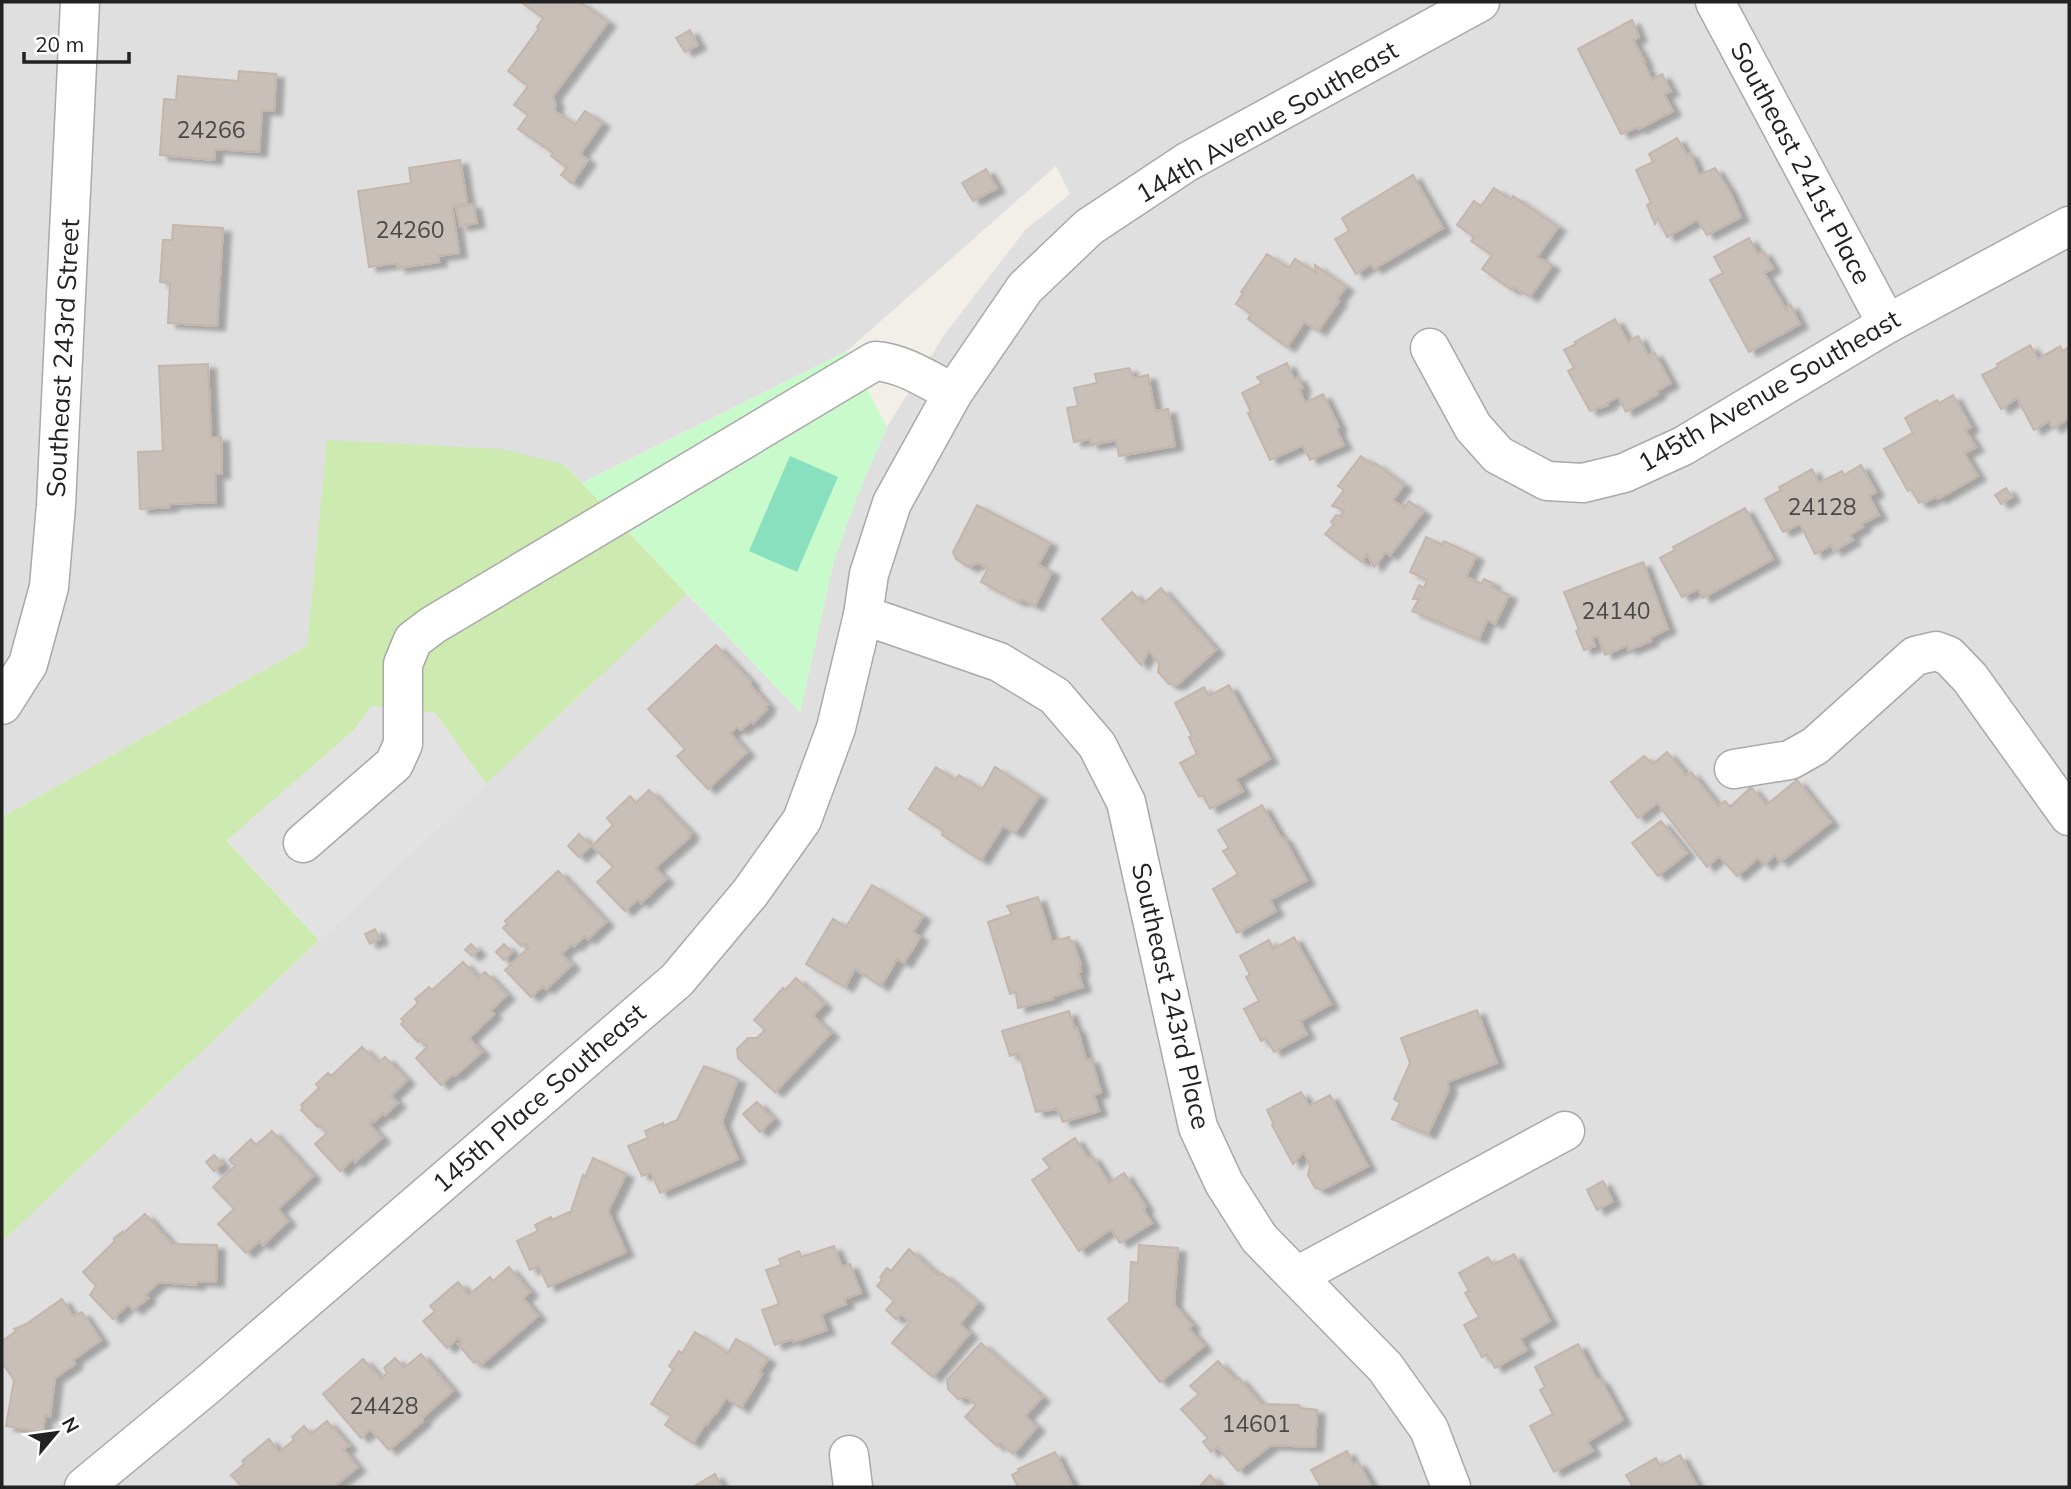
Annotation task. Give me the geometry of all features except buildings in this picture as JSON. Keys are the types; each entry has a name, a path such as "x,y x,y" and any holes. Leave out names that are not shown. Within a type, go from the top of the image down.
{"street":[{"name":"Southeast 243rd Street","path":"2,705 28,664 49,587 56,505 80,2"},
{"name":"144th Avenue Southeast","path":"863,615 869,574 892,503 953,393 1025,288 1089,227 1186,162 1480,2"},
{"name":"Southeast 241st Place","path":"1715,2 1887,324"},
{"name":"145th Avenue Southeast","path":"1430,348 1473,427 1498,455 1547,481 1583,483 1624,473 1683,446 1887,324 2069,226"},
{"path":"303,843 394,764 403,744 403,664 413,640 433,625 875,361 891,362 953,393"},
{"name":"Southeast 243rd Place","path":"863,615 999,662 1055,696 1097,745 1126,802 1198,1127 1224,1183 1259,1237 1385,1367 1429,1429 1451,1487"},
{"name":"145th Place Southeast","path":"84,1487 205,1387 677,980 750,893 802,820 836,728 863,615"},
{"path":"1734,769 1790,760 1815,746 1915,656 1936,651 1949,656 1970,678 2069,816"},
{"path":"1297,1276 1566,1131"}],"shaded area":[{"path":"2,2 2069,2 2069,1487 2,1487 2,1242 687,594 800,712 834,561 856,499 887,427 944,335 1026,229 1070,194 1056,166 847,351 582,483 565,465 328,440 307,646 2,817"},
{"path":"371,706 435,713 486,784 319,940 227,840 354,730"}],"green space":[{"path":"847,351 887,427 856,499 834,561 800,712 582,483"},
{"path":"327,440 501,449 565,465 687,594 486,784 435,713 371,706 354,730 227,841 319,940 2,1242 2,817 307,646"},
{"path":"790,456 838,477 797,572 749,551"}]}
